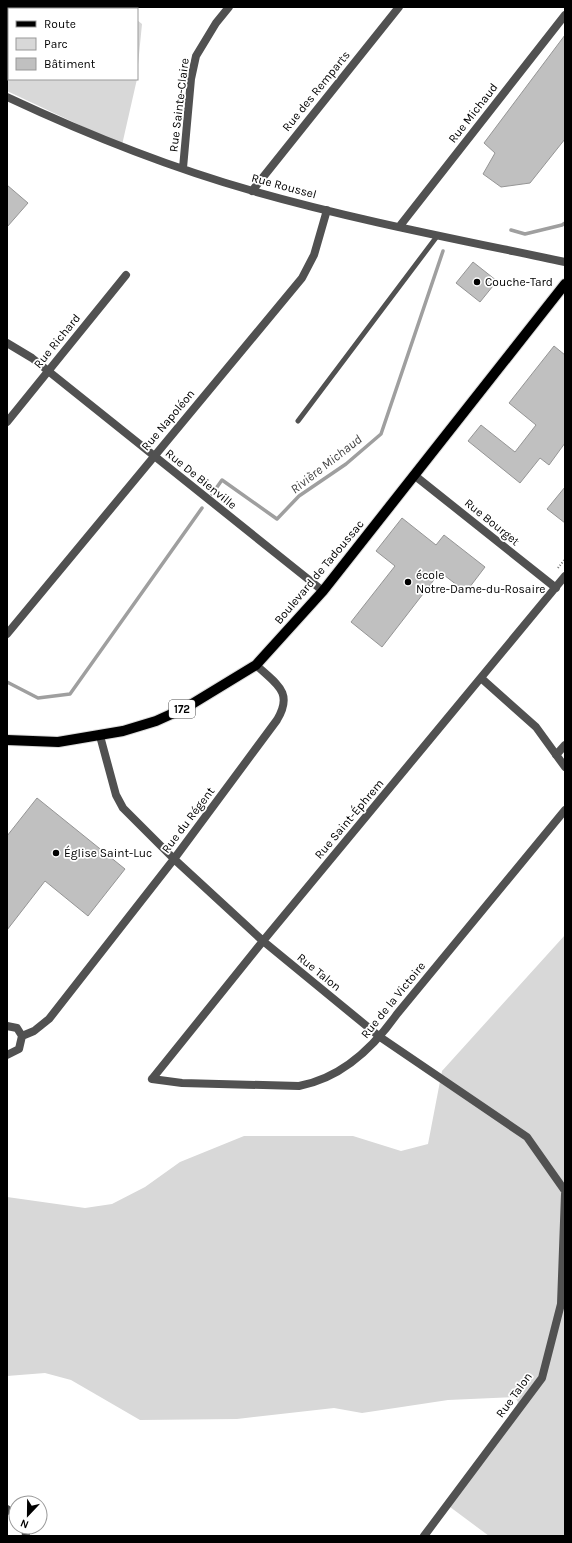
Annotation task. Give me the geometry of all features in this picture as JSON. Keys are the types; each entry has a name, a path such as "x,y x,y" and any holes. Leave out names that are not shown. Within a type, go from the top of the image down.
{"main road":[{"name":"Boulevard de Tadoussac","path":"7,740 58,742 123,731 156,721 187,707 256,665 323,591 565,284"}],"street":[{"name":"Rue Sainte-Claire","path":"183,168 191,79 196,56 216,23 229,7"},
{"name":"Rue des Remparts","path":"252,191 399,7"},
{"name":"Rue Michaud","path":"400,227 565,15"},
{"name":"Rue Roussel","path":"7,97 74,129 252,191 400,227 565,262"},
{"name":"Rue Napoléon","path":"7,634 302,278 314,255 326,210"},
{"name":"Rue Richard","path":"7,422 126,275"},
{"name":"Rue De Bienville","path":"7,343 28,355 323,591"},
{"name":"Rue Bourget","path":"414,475 556,588"},
{"name":"Rue Saint-Éphrem","path":"152,1079 263,941 565,576"},
{"name":"Rue du Régent","path":"22,1036 34,1031 49,1019 174,859 278,720 284,708 285,700 279,688 256,665"},
{"path":"481,678 536,727 565,767"},
{"name":"Rue Talon","path":"100,736 116,795 123,808 174,859 263,941 380,1038 527,1137 565,1191"},
{"path":"556,755 565,745"},
{"name":"Rue de la Victoire","path":"152,1079 182,1083 300,1086 316,1083 350,1064 380,1038 397,1014 565,810"},
{"path":"7,1026 17,1028 22,1036 19,1049 7,1055"},
{"name":"Rue Talon","path":"424,1536 542,1378 561,1304 565,1194"}],"lane":[{"path":"298,422 438,235"}],"green space":[{"path":"7,7 123,8 8,8 8,80 137,80 122,145 7,91"},
{"path":"138,21 142,24 138,65"},
{"path":"565,935 565,1536 489,1536 446,1504 513,1417 518,1402 515,1397 448,1400 362,1413 334,1408 237,1419 140,1420 71,1380 45,1373 7,1376 7,1197 85,1208 112,1204 145,1187 180,1162 244,1136 353,1136 401,1151 428,1144 442,1071"}],"building":[{"path":"565,35 565,139 530,183 501,187 483,174 495,153 484,143"},
{"path":"7,185 28,203 7,227"},
{"name":"Couche-Tard","path":"473,262 497,281 480,302 456,283"},
{"path":"554,346 565,355 565,443 549,465 540,458 520,483 468,441 481,425 515,452 536,425 509,403"},
{"path":"565,487 565,523 547,509"},
{"name":"école Notre-Dame-du-Rosaire","path":"402,518 436,545 444,535 485,567 466,592 440,572 382,647 351,622 395,566 376,551"},
{"name":"Église Saint-Luc","path":"37,798 125,869 88,916 45,881 7,930 7,836"}],"waterway":[{"name":"Rivière Michaud","path":"511,230 525,234 565,223"},
{"name":"Rivière Michaud","path":"212,494 222,480 277,519 299,496 346,464 381,434 443,251"},
{"name":"Rivière Michaud","path":"7,682 38,698 70,694 202,508"}],"place":[{"name":"Couche-Tard","path":"477,282"},
{"name":"école Notre-Dame-du-Rosaire","path":"408,582"},
{"name":"Église Saint-Luc","path":"56,853"}]}
